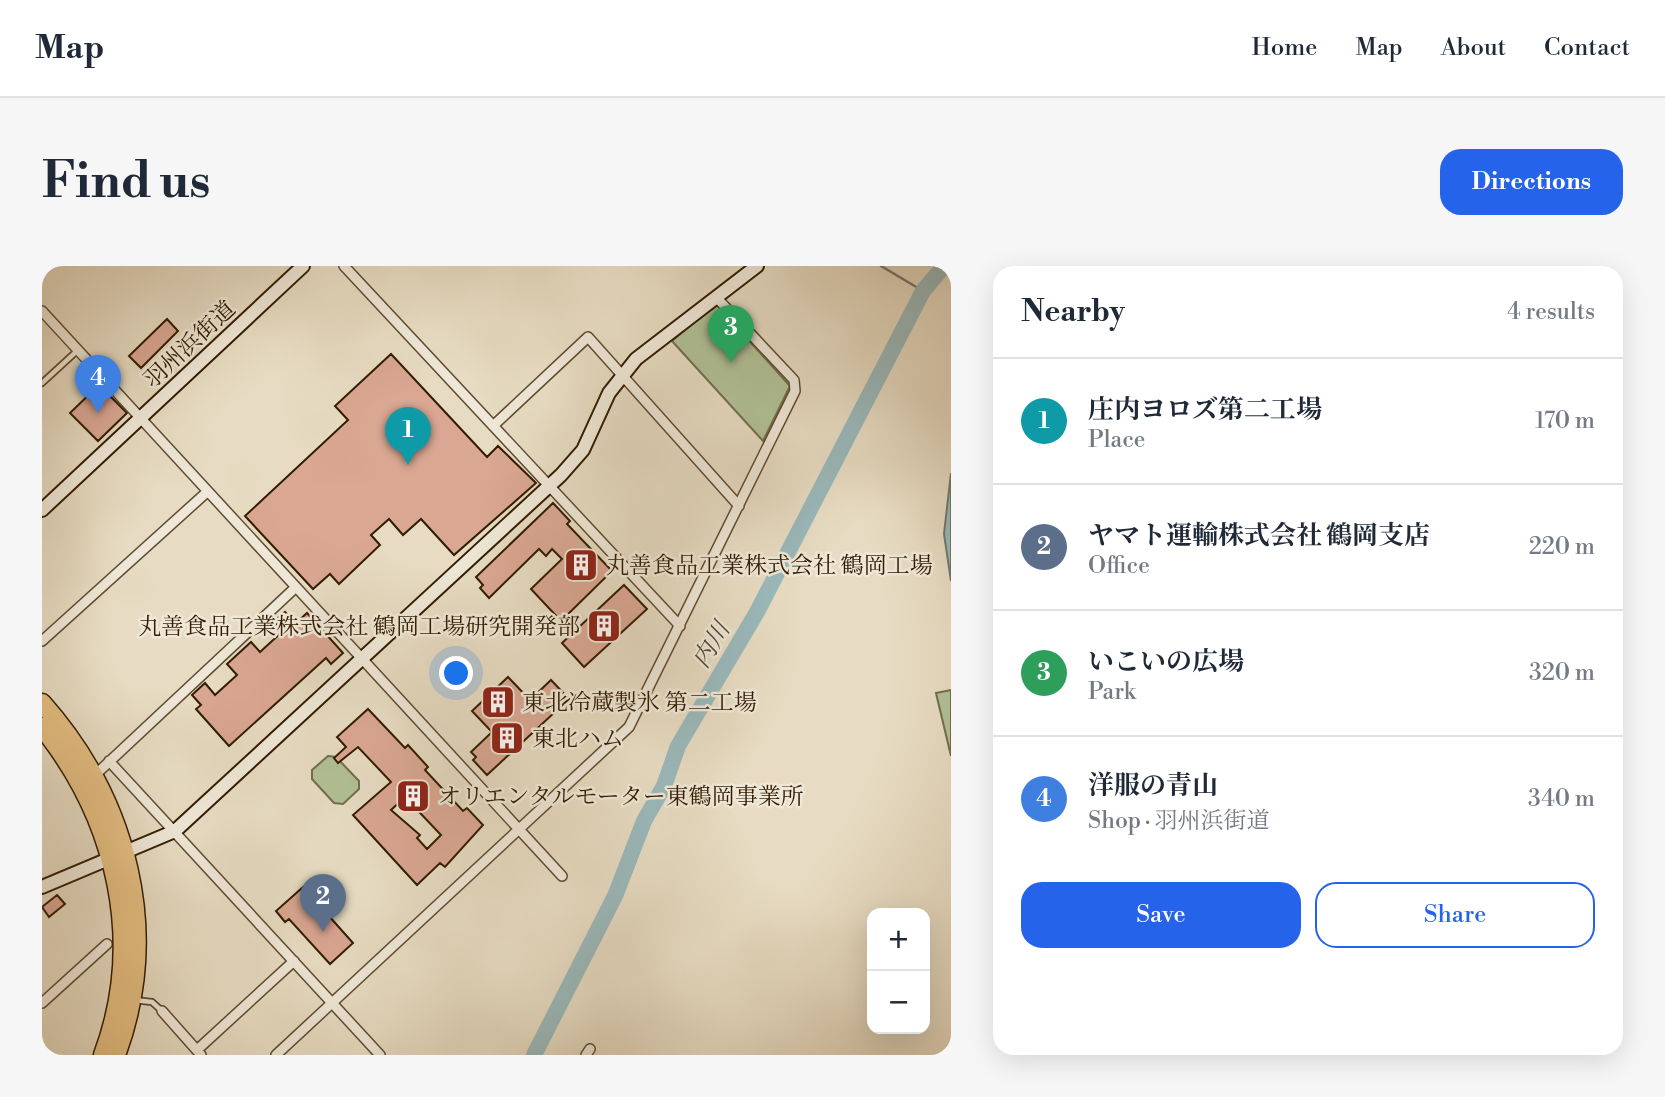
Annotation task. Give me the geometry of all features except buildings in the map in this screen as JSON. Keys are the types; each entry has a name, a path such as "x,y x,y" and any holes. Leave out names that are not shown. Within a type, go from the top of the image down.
{"highway":[{"path":"42,703 94,776 137,908 138,944 133,1000 116,1055"},
{"path":"42,727 82,786 119,855 124,948 115,1011 103,1055"}],"street":[{"name":"羽州浜街道","path":"42,510 303,266"},
{"path":"344,266 680,626"},
{"path":"42,887 175,831 549,486 583,450 620,377 636,359 757,266"},
{"path":"276,1055 629,727 792,399 795,385 716,298"},
{"path":"42,310 562,876"},
{"path":"493,426 588,337 620,377 739,506"},
{"path":"42,642 207,492"},
{"path":"94,776 296,587"},
{"path":"109,761 380,1055"},
{"path":"42,1003 107,944"},
{"path":"162,1011 199,1053 294,961"}],"lane":[{"path":"42,383 78,349"},
{"path":"133,1000 152,1002 162,1011"}],"green space":[{"path":"716,304 790,386 763,441 672,341"},
{"path":"951,690 951,756 936,693"},
{"path":"328,756 336,757 359,781 359,789 343,804 334,803 312,779 312,770"}],"water":[{"path":"951,473 951,581 944,534"}],"waterway":[{"path":"881,266 923,291"},
{"name":"内川","path":"534,1055 615,896 644,821 664,786 678,746 757,612 923,291 944,266"}],"place":[{"name":"いこいの広場","path":"731,363"},
{"name":"洋服の青山","path":"98,413"},
{"name":"庄内ヨロズ第二工場","path":"408,465"},
{"name":"丸善食品工業株式会社 鶴岡工場","path":"581,565"},
{"name":"丸善食品工業株式会社 鶴岡工場研究開発部","path":"604,626"},
{"name":"東北冷蔵製氷 第二工場","path":"498,702"},
{"name":"東北ハム","path":"507,738"},
{"name":"オリエンタルモーター東鶴岡事業所","path":"413,796"},
{"name":"ヤマト運輸株式会社 鶴岡支店","path":"323,932"}]}
